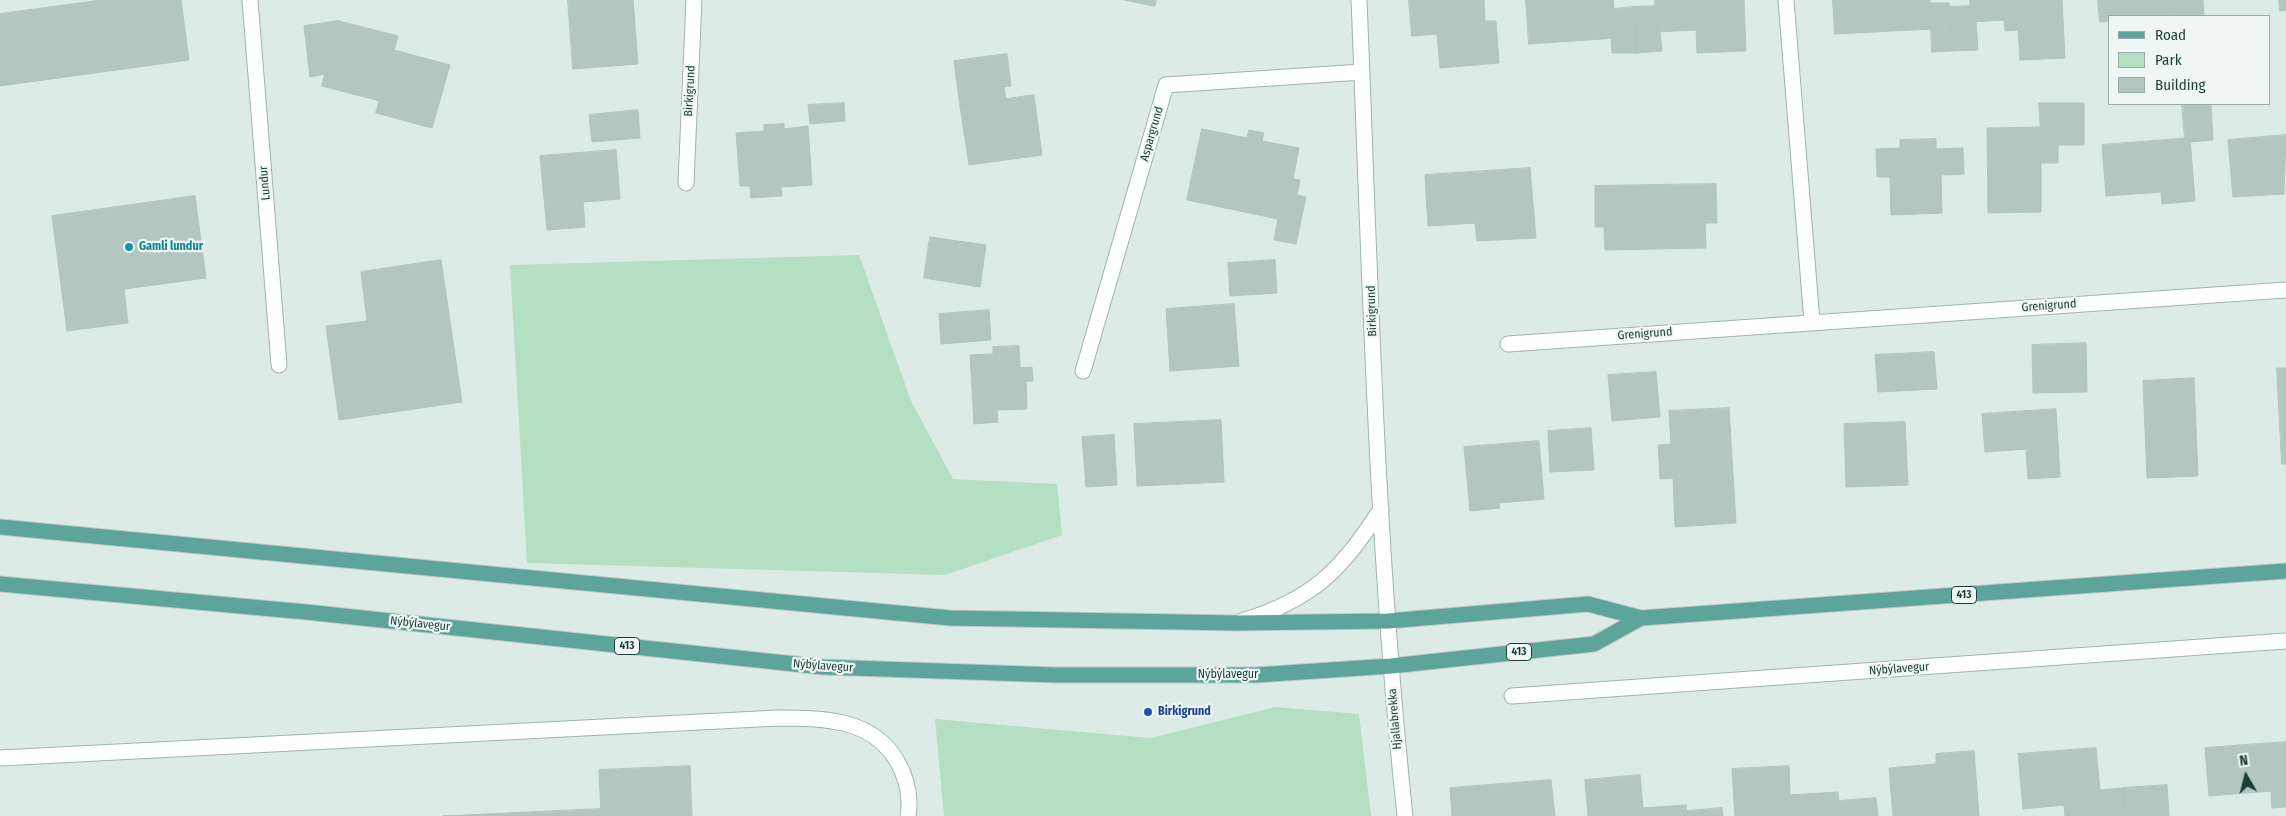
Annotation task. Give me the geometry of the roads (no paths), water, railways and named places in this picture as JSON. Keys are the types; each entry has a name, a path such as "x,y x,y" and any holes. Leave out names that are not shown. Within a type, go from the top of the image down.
{"main road":[{"name":"Nýbýlavegur","path":"0,527 880,613 950,618 1236,623 1388,621 1588,604 1641,618 2286,571"},
{"name":"Nýbýlavegur","path":"0,584 306,612 823,667 1056,675 1256,675 1390,666 1594,644 1641,618"}],"street":[{"name":"Lundur","path":"250,0 279,365"},
{"name":"Birkigrund","path":"686,183 694,0"},
{"name":"Birkigrund","path":"1359,0 1381,509 1388,621"},
{"path":"1786,0 1812,322"},
{"name":"Aspargrund","path":"1083,371 1166,85 1362,72"},
{"name":"Grenigrund","path":"1508,344 2286,290"},
{"path":"1236,623 1259,616 1290,602 1317,586 1339,567 1381,509"},
{"name":"Hjallabrekka","path":"1388,621 1390,666 1404,816"},
{"name":"Nýbýlavegur","path":"1512,696 2286,641"},
{"path":"0,758 808,718 840,722 860,727 877,737 892,752 902,769 908,788 908,816"}],"place":[{"name":"Gamli lundur","path":"129,247"},
{"name":"Birkigrund","path":"1148,712"}]}
